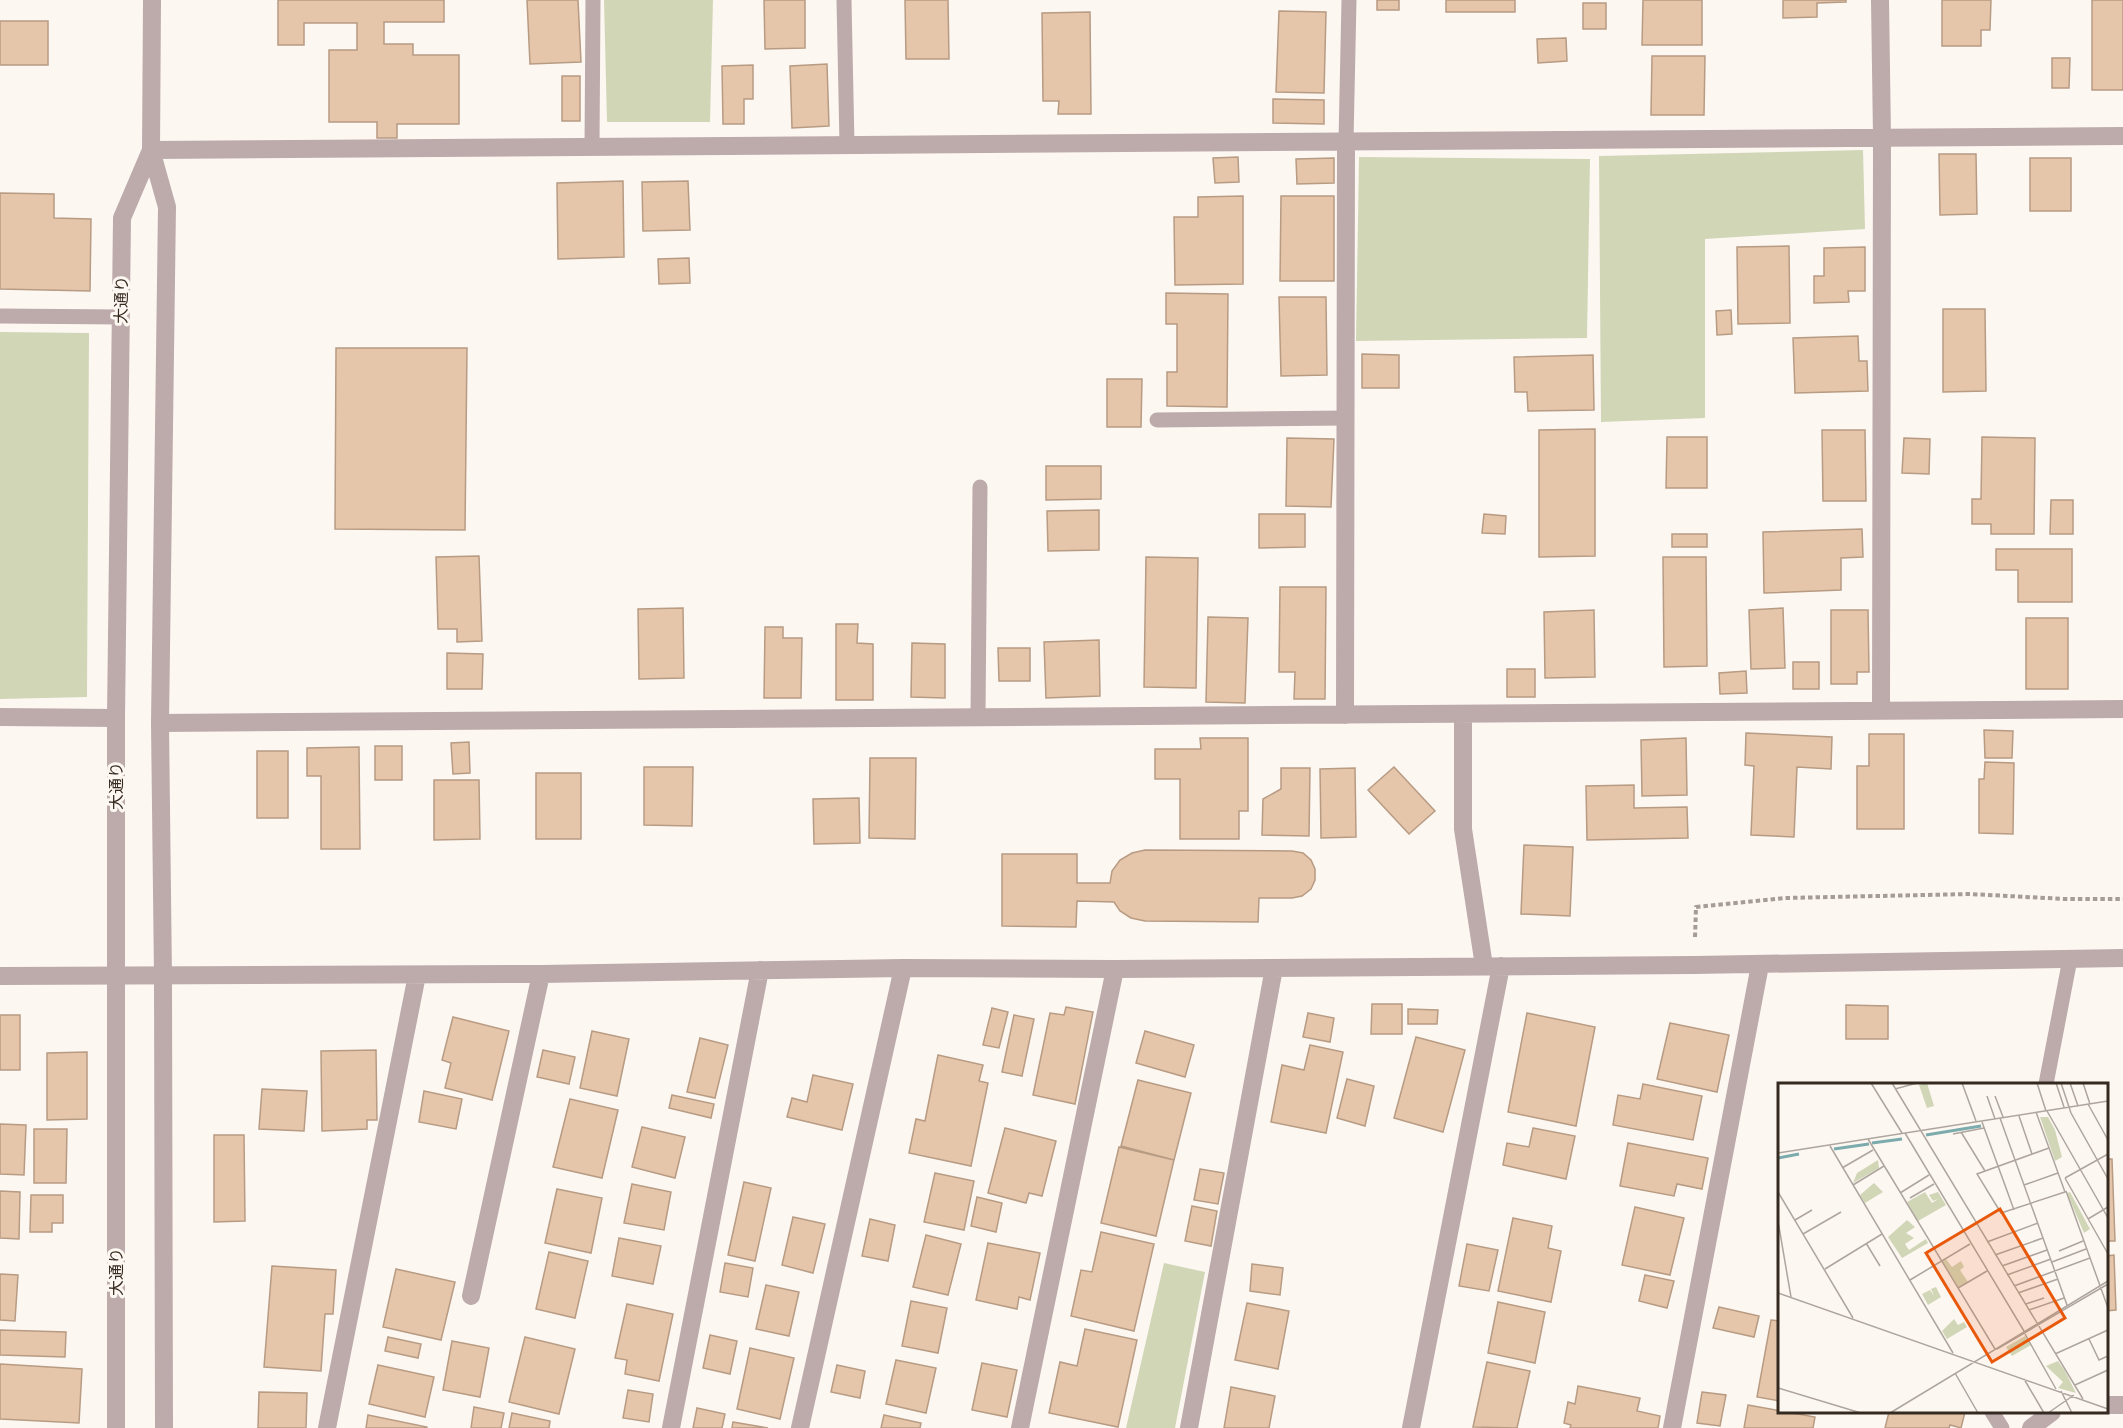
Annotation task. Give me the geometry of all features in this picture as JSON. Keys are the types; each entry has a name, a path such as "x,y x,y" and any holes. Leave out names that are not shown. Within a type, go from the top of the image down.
{"street":[{"name":"大通り","path":"152,0 151,150 167,207 160,723 164,1428"},
{"path":"1880,0 1882,137 1881,711"},
{"path":"151,150 2123,136"},
{"path":"1345,715 1346,141"},
{"name":"大通り","path":"116,1428 116,718 122,218 151,150"},
{"path":"160,723 2123,709"},
{"path":"1412,1428 1492,966 1463,829 1464,714"},
{"path":"0,717 116,718"},
{"path":"0,976 541,974 903,968 1115,969 1695,965 2123,958"},
{"path":"1672,1428 1760,964"},
{"path":"801,1428 903,968"},
{"path":"1189,1428 1274,968"},
{"path":"1020,1428 1115,969"},
{"path":"671,1428 760,970"},
{"path":"471,1296 541,974"},
{"path":"327,1428 417,975"},
{"path":"2031,1428 2051,1413"}],"lane":[{"path":"592,147 593,0"},
{"path":"844,0 846,144"},
{"path":"1346,141 1349,0"},
{"path":"0,315 121,317"},
{"path":"1157,420 1345,418"},
{"path":"978,717 980,487"},
{"path":"2046,1083 2070,958"},
{"path":"1993,1413 2002,1428"}],"path":[{"path":"1695,965 1696,907 1785,898 1947,894 2065,899 2123,898"}],"green space":[{"path":"604,0 713,0 710,122 607,122"},
{"path":"1863,150 1865,229 1705,239 1705,418 1601,422 1599,156"},
{"path":"1359,157 1590,159 1587,338 1356,341"},
{"path":"0,332 89,333 87,697 0,699"},
{"path":"1164,1263 1205,1272 1175,1428 1126,1428"}],"building":[{"path":"278,0 444,0 444,22 384,22 384,44 413,44 413,55 459,55 459,124 397,124 397,138 377,138 377,122 329,122 329,50 357,50 357,23 304,23 304,45 278,45"},
{"path":"527,0 578,0 581,62 530,64"},
{"path":"764,0 805,0 805,48 765,49"},
{"path":"905,0 948,0 949,59 906,59"},
{"path":"1377,0 1399,0 1399,10 1377,10"},
{"path":"1446,0 1515,0 1515,12 1446,12"},
{"path":"1643,0 1702,0 1702,45 1642,45"},
{"path":"1783,0 1846,0 1846,2 1817,3 1817,17 1783,18"},
{"path":"1942,0 1991,0 1990,30 1981,30 1981,46 1942,46"},
{"path":"2092,0 2123,0 2123,90 2092,90"},
{"path":"1583,3 1606,3 1606,29 1583,29"},
{"path":"1279,11 1326,12 1324,93 1276,92"},
{"path":"1090,12 1091,114 1058,114 1059,101 1043,101 1042,13"},
{"path":"0,21 48,21 48,65 0,65"},
{"path":"1566,38 1567,61 1538,63 1537,39"},
{"path":"1652,56 1705,56 1704,115 1651,115"},
{"path":"2052,58 2070,58 2069,88 2052,88"},
{"path":"827,64 829,126 792,128 790,66"},
{"path":"753,65 753,99 744,99 744,124 723,124 722,66"},
{"path":"562,76 580,76 580,121 562,121"},
{"path":"1273,99 1324,100 1324,124 1273,123"},
{"path":"1939,154 1976,154 1977,214 1940,215"},
{"path":"1238,157 1239,182 1215,183 1213,158"},
{"path":"1334,158 1334,183 1297,184 1296,159"},
{"path":"2030,158 2071,158 2071,211 2030,211"},
{"path":"623,181 624,257 558,259 557,183"},
{"path":"688,181 690,230 643,231 642,182"},
{"path":"0,193 54,194 54,218 91,219 90,291 0,289"},
{"path":"1243,196 1243,284 1175,285 1174,217 1198,217 1198,197"},
{"path":"1281,196 1334,196 1334,281 1280,281"},
{"path":"1789,246 1790,323 1738,324 1737,247"},
{"path":"1865,247 1865,291 1848,291 1849,302 1814,303 1814,276 1824,276 1824,248"},
{"path":"689,258 690,283 659,284 658,259"},
{"path":"1166,293 1228,294 1227,407 1167,406 1167,372 1177,372 1177,324 1166,324"},
{"path":"1279,297 1326,297 1327,375 1281,376"},
{"path":"1943,309 1985,309 1986,391 1943,392"},
{"path":"1731,310 1732,334 1717,335 1716,311"},
{"path":"1858,336 1859,361 1867,361 1868,391 1795,393 1793,338"},
{"path":"336,348 467,348 465,530 335,529"},
{"path":"1362,354 1399,355 1399,388 1362,388"},
{"path":"1593,355 1594,410 1528,411 1527,392 1515,392 1514,357"},
{"path":"1107,379 1142,379 1141,427 1107,427"},
{"path":"1595,429 1595,556 1539,557 1539,430"},
{"path":"1822,430 1865,430 1866,501 1823,501"},
{"path":"1667,437 1707,437 1707,488 1666,488"},
{"path":"1982,437 2035,438 2034,534 1991,534 1991,524 1972,524 1972,499 1981,499"},
{"path":"1287,438 1334,439 1331,507 1286,506"},
{"path":"1904,438 1930,439 1929,474 1902,473"},
{"path":"1046,466 1101,466 1101,499 1046,500"},
{"path":"2051,500 2073,500 2073,534 2050,534"},
{"path":"1099,510 1099,550 1048,551 1047,511"},
{"path":"1259,514 1305,514 1305,547 1259,548"},
{"path":"1484,514 1506,516 1505,534 1482,533"},
{"path":"1862,529 1863,557 1841,558 1841,590 1764,593 1763,532"},
{"path":"1672,534 1707,534 1707,547 1672,547"},
{"path":"1996,549 2072,549 2072,602 2018,602 2018,570 1996,570"},
{"path":"479,556 482,641 457,642 457,629 438,629 436,557"},
{"path":"1146,557 1198,558 1196,688 1144,687"},
{"path":"1663,557 1706,557 1707,666 1664,667"},
{"path":"1280,587 1326,587 1325,699 1294,699 1295,672 1279,672"},
{"path":"683,608 684,678 639,679 638,609"},
{"path":"1783,608 1785,668 1751,669 1749,610"},
{"path":"1594,610 1595,677 1545,678 1544,612"},
{"path":"1831,610 1868,610 1869,672 1857,672 1857,684 1831,684"},
{"path":"1208,617 1248,618 1245,703 1206,702"},
{"path":"2026,618 2068,618 2068,689 2026,689"},
{"path":"836,624 858,624 857,643 873,644 873,700 836,700"},
{"path":"765,627 783,627 783,638 802,638 801,698 764,698"},
{"path":"1099,640 1100,696 1046,698 1044,642"},
{"path":"912,643 945,644 945,698 911,697"},
{"path":"998,648 1030,648 1030,681 999,681"},
{"path":"447,653 483,654 482,689 447,689"},
{"path":"1793,662 1819,662 1819,689 1793,689"},
{"path":"1507,669 1535,669 1535,697 1507,697"},
{"path":"1746,671 1747,693 1720,694 1719,673"},
{"path":"1984,730 2013,731 2012,758 1985,758"},
{"path":"1746,733 1832,737 1831,769 1797,767 1794,837 1751,835 1754,766 1745,765"},
{"path":"1869,734 1904,734 1904,829 1857,829 1857,766 1869,766"},
{"path":"1200,738 1248,738 1248,811 1239,811 1239,839 1180,839 1180,779 1155,779 1155,749 1201,749"},
{"path":"1686,738 1687,795 1642,796 1641,740"},
{"path":"469,742 470,773 453,774 451,743"},
{"path":"375,746 402,746 402,780 375,780"},
{"path":"359,747 360,849 321,849 321,776 307,776 307,748"},
{"path":"257,751 288,751 288,818 257,818"},
{"path":"870,758 916,758 915,839 869,838"},
{"path":"1985,762 2014,763 2013,834 1979,833 1979,779 1984,779"},
{"path":"644,767 693,767 692,826 644,825"},
{"path":"1394,767 1435,811 1409,834 1368,790"},
{"path":"1281,768 1310,768 1309,836 1262,835 1263,799 1281,789"},
{"path":"1355,768 1356,837 1321,838 1320,769"},
{"path":"536,773 581,773 581,839 536,839"},
{"path":"434,780 479,780 480,839 434,840"},
{"path":"1634,785 1634,808 1687,807 1688,838 1587,840 1586,786"},
{"path":"859,798 860,843 814,844 813,799"},
{"path":"1524,845 1573,847 1570,916 1521,914"},
{"path":"1145,850 1292,851 1303,853 1311,860 1315,869 1315,880 1311,889 1302,896 1259,898 1258,922 1145,921 1131,918 1120,911 1114,902 1077,901 1076,927 1002,926 1002,854 1077,854 1077,883 1110,883 1112,871 1120,860 1132,853"},
{"path":"1372,1004 1402,1004 1402,1034 1371,1034"},
{"path":"1846,1005 1888,1006 1888,1039 1846,1039"},
{"path":"1066,1007 1093,1012 1075,1104 1033,1095 1050,1013 1064,1015"},
{"path":"992,1008 1008,1012 999,1048 983,1045"},
{"path":"1408,1009 1438,1010 1437,1024 1408,1024"},
{"path":"1308,1013 1334,1018 1330,1042 1303,1037"},
{"path":"1527,1013 1595,1027 1576,1126 1508,1112"},
{"path":"0,1015 20,1015 20,1070 0,1070"},
{"path":"1014,1015 1034,1019 1022,1076 1002,1072"},
{"path":"453,1017 509,1031 492,1100 445,1088 451,1063 442,1060"},
{"path":"1670,1023 1729,1035 1717,1092 1657,1079"},
{"path":"592,1031 629,1039 617,1096 580,1088"},
{"path":"1145,1031 1194,1045 1185,1077 1136,1063"},
{"path":"1416,1037 1465,1050 1443,1132 1394,1118"},
{"path":"700,1038 728,1045 715,1098 687,1092"},
{"path":"1310,1045 1343,1052 1326,1133 1271,1122 1282,1065 1304,1070"},
{"path":"376,1050 377,1120 367,1120 367,1129 322,1131 321,1051"},
{"path":"543,1050 575,1057 569,1084 537,1077"},
{"path":"87,1052 87,1119 47,1120 47,1053"},
{"path":"938,1055 983,1065 979,1081 988,1083 971,1166 909,1153 916,1119 925,1121"},
{"path":"813,1075 853,1084 842,1130 787,1117 792,1098 807,1102"},
{"path":"1347,1079 1374,1086 1365,1126 1337,1118"},
{"path":"1138,1080 1191,1093 1174,1160 1121,1146"},
{"path":"1643,1084 1702,1096 1693,1140 1613,1125 1618,1095 1640,1099"},
{"path":"262,1089 307,1091 304,1131 259,1129"},
{"path":"424,1091 462,1099 456,1129 419,1122"},
{"path":"672,1095 714,1104 711,1118 669,1108"},
{"path":"570,1099 618,1110 602,1178 553,1167"},
{"path":"0,1124 26,1125 24,1175 0,1174"},
{"path":"642,1127 685,1137 675,1178 632,1167"},
{"path":"1005,1128 1056,1141 1042,1196 1029,1193 1026,1203 988,1193"},
{"path":"1533,1128 1575,1136 1566,1179 1503,1165 1507,1143 1529,1147"},
{"path":"34,1129 67,1129 66,1183 34,1183"},
{"path":"214,1135 244,1135 245,1221 214,1222"},
{"path":"1628,1143 1708,1158 1702,1189 1677,1184 1674,1196 1620,1186"},
{"path":"1119,1147 1174,1160 1156,1236 1101,1223"},
{"path":"2108,1159 2112,1159 2115,1241 2108,1241"},
{"path":"1200,1169 1224,1173 1218,1204 1194,1200"},
{"path":"935,1173 974,1181 964,1230 924,1222"},
{"path":"744,1182 771,1188 755,1261 728,1255"},
{"path":"632,1184 671,1192 664,1230 624,1223"},
{"path":"557,1189 602,1198 591,1253 545,1243"},
{"path":"0,1191 20,1192 19,1239 0,1238"},
{"path":"31,1195 63,1195 63,1223 52,1223 52,1232 30,1232"},
{"path":"977,1197 1002,1203 996,1232 971,1226"},
{"path":"1192,1206 1217,1211 1211,1246 1185,1241"},
{"path":"1635,1207 1684,1218 1670,1275 1622,1265"},
{"path":"793,1217 825,1224 813,1273 782,1265"},
{"path":"1513,1218 1552,1226 1548,1248 1561,1251 1551,1302 1498,1291"},
{"path":"870,1219 895,1225 888,1261 862,1256"},
{"path":"1101,1232 1154,1244 1134,1331 1071,1316 1081,1270 1092,1272"},
{"path":"926,1235 961,1244 948,1295 913,1287"},
{"path":"619,1238 661,1246 653,1284 612,1276"},
{"path":"988,1243 1040,1253 1030,1300 1019,1297 1017,1309 976,1300"},
{"path":"1467,1244 1498,1250 1489,1291 1459,1286"},
{"path":"549,1252 588,1261 575,1318 536,1309"},
{"path":"2114,1255 2116,1310 2108,1311 2108,1256"},
{"path":"725,1263 753,1268 748,1297 720,1292"},
{"path":"1252,1264 1283,1268 1280,1295 1250,1291"},
{"path":"272,1266 336,1270 333,1314 325,1314 321,1371 264,1367"},
{"path":"396,1269 455,1282 441,1340 383,1327"},
{"path":"0,1274 18,1275 15,1321 0,1320"},
{"path":"1645,1275 1674,1281 1667,1308 1639,1301"},
{"path":"766,1285 799,1292 789,1336 756,1329"},
{"path":"911,1301 947,1308 938,1353 902,1346"},
{"path":"1498,1302 1545,1312 1535,1363 1488,1353"},
{"path":"1247,1303 1289,1311 1278,1369 1235,1360"},
{"path":"627,1304 673,1314 659,1381 625,1374 627,1360 615,1358"},
{"path":"1719,1307 1759,1316 1754,1337 1713,1328"},
{"path":"1771,1320 1778,1321 1778,1401 1757,1397"},
{"path":"1085,1329 1137,1340 1118,1427 1049,1413 1060,1362 1077,1366"},
{"path":"0,1330 66,1332 65,1357 0,1355"},
{"path":"710,1335 737,1341 730,1374 703,1368"},
{"path":"388,1337 421,1344 418,1358 385,1351"},
{"path":"525,1337 575,1349 559,1414 509,1402"},
{"path":"452,1341 489,1348 480,1397 443,1390"},
{"path":"750,1348 794,1358 780,1419 737,1409"},
{"path":"896,1360 936,1368 926,1413 886,1404"},
{"path":"1487,1362 1530,1371 1517,1428 1473,1427"},
{"path":"982,1363 1017,1370 1007,1417 972,1410"},
{"path":"0,1364 82,1369 79,1423 0,1419"},
{"path":"378,1365 434,1377 425,1417 369,1404"},
{"path":"837,1365 865,1371 860,1398 831,1392"},
{"path":"1578,1386 1640,1398 1637,1411 1660,1416 1658,1428 1570,1428 1571,1425 1564,1423 1568,1402 1575,1404"},
{"path":"1231,1387 1275,1396 1269,1428 1224,1428"},
{"path":"628,1390 653,1394 649,1422 623,1418"},
{"path":"259,1392 307,1393 306,1428 258,1428"},
{"path":"1702,1392 1726,1395 1720,1426 1697,1423"},
{"path":"1748,1405 1778,1410 1778,1413 1815,1417 1813,1428 1744,1428"},
{"path":"474,1407 504,1413 501,1428 471,1428"},
{"path":"697,1408 725,1414 722,1428 693,1428"},
{"path":"512,1413 550,1421 549,1428 509,1428"},
{"path":"1889,1413 1965,1413 1961,1428 1950,1425 1949,1428 1885,1428"},
{"path":"368,1415 427,1427 427,1428 366,1428"},
{"path":"884,1415 921,1423 920,1428 881,1428"},
{"path":"733,1422 768,1428 732,1428"}]}
